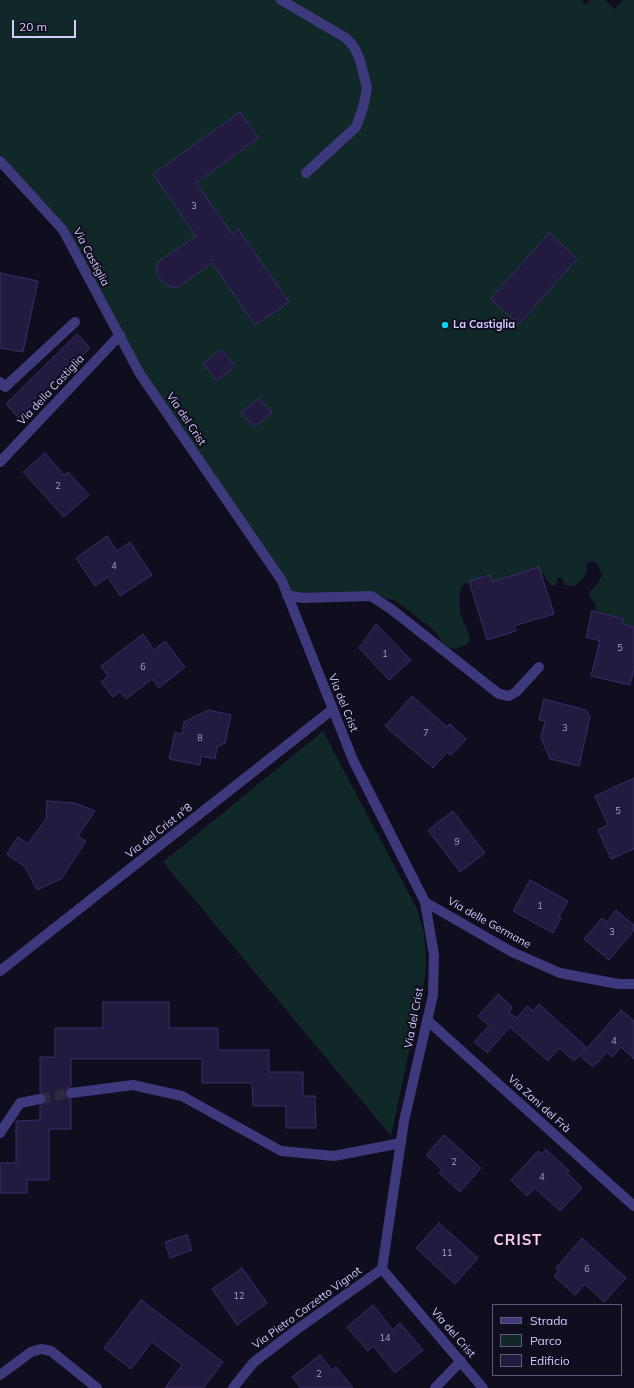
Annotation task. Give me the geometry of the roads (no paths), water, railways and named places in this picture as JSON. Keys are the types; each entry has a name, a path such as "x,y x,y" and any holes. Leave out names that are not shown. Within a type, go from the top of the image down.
{"street":[{"path":"281,0 346,38 354,47 360,60 367,88 363,108 356,127 306,173"},
{"name":"Via Castiglia","path":"0,161 64,230 120,335"},
{"path":"0,382 5,387 75,322"},
{"name":"Via della Castiglia","path":"0,462 120,335"},
{"name":"Via del Crist","path":"120,335 140,374 282,581 353,760 425,902 434,955 433,995 404,1121 382,1269 484,1388"},
{"path":"287,595 302,598 371,596 391,609 499,694 509,696 516,692 539,667"},
{"name":"Via del Crist n°8","path":"0,971 333,709"},
{"name":"Via delle Germane","path":"425,902 512,952 560,973 618,984 634,984"},
{"name":"Via Zani del Frà","path":"427,1020 634,1206"},
{"path":"71,1093 133,1085 182,1096 281,1151 334,1156 401,1143"},
{"path":"0,1133 20,1103 40,1098"},
{"name":"Via Pietro Corzetto Vignot","path":"233,1388 254,1362 296,1330 382,1269"},
{"path":"0,1375 30,1352 40,1349 50,1351 97,1388"},
{"path":"435,1388 461,1361"}],"tunnel":[{"path":"40,1099 71,1093"}],"place":[{"name":"La Castiglia","path":"445,325"}],"district":[{"name":"CRIST","path":"518,1240"}]}
